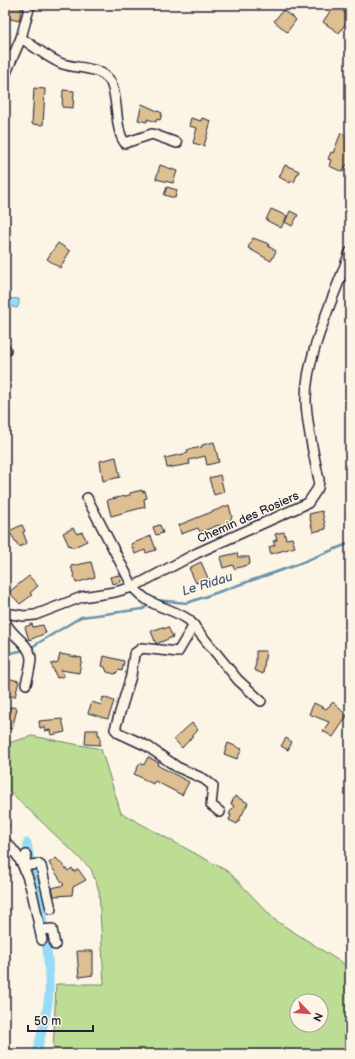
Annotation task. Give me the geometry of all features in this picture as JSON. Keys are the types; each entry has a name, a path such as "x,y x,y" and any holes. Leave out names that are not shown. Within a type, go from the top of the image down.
{"street":[{"path":"5,75 21,38 30,5"},
{"path":"21,38 60,63 96,72 107,78 112,85 120,132 126,142 152,134 177,143"},
{"name":"Chemin des Rosiers","path":"5,613 24,616 34,615 82,597 115,592 133,587 197,554 303,507 314,497 318,488 319,480 306,402 307,387 314,355 350,252"},
{"path":"87,498 133,587 145,600 154,605 180,614 194,625 238,680 261,701"},
{"path":"5,621 11,633 27,649 31,658 26,684"},
{"path":"194,625 178,652 142,648 134,654 131,676 115,729 119,733 147,746 177,767 204,779 213,786 211,805 220,812"},
{"path":"5,842 11,846 24,866 42,940"},
{"path":"24,866 26,855"},
{"path":"24,866 38,864 43,871 51,909"},
{"path":"40,930 52,929 55,945"}],"green space":[{"path":"32,736 101,749 121,813 229,872 275,920 350,968 350,1054 53,1054 56,984 104,984 99,891 91,869 5,787 5,744"}],"water":[{"path":"5,298 19,299 17,308 5,305"}],"building":[{"path":"10,5 22,5 19,21 7,18"},
{"path":"334,5 342,5 340,9 350,17 339,33 323,22"},
{"path":"283,10 296,20 287,32 274,21"},
{"path":"34,88 45,89 43,125 32,124"},
{"path":"63,90 74,91 73,108 62,107"},
{"path":"142,104 162,113 160,120 157,119 156,122 147,119 147,122 138,120"},
{"path":"191,118 201,121 202,118 211,121 204,146 193,143 197,128 189,126"},
{"path":"341,133 350,137 350,166 346,165 343,172 329,166 331,160 328,159 331,152 333,153"},
{"path":"160,165 177,171 173,183 156,179"},
{"path":"285,165 299,171 294,182 291,181 290,183 279,177"},
{"path":"167,187 177,190 175,198 164,195"},
{"path":"271,209 287,216 281,228 266,220"},
{"path":"290,211 298,215 292,226 285,222"},
{"path":"253,238 269,244 268,246 276,251 271,261 248,248"},
{"path":"58,243 70,251 60,268 47,259"},
{"path":"214,442 219,462 207,465 205,456 189,460 190,464 167,468 165,458 188,453 187,450 202,447 202,445"},
{"path":"116,457 120,477 103,481 100,461"},
{"path":"220,475 224,492 214,495 209,478"},
{"path":"142,490 142,492 145,491 147,498 144,499 145,507 111,516 107,500 130,495 130,493"},
{"path":"229,505 232,517 230,520 234,523 228,531 219,525 200,532 198,528 181,534 179,525"},
{"path":"322,511 326,529 313,532 309,514"},
{"path":"22,525 25,531 23,532 27,543 19,547 9,531"},
{"path":"160,525 163,533 156,535 153,527"},
{"path":"73,528 77,534 82,532 87,541 72,548 70,545 69,546 63,533"},
{"path":"284,532 286,539 292,538 295,547 271,554 269,547 275,545 273,541 277,540 275,534"},
{"path":"151,536 156,550 146,553 145,550 135,554 131,544"},
{"path":"237,553 238,557 249,557 250,564 234,569 233,565 223,568 220,557"},
{"path":"91,562 95,577 76,583 71,566"},
{"path":"201,562 208,578 196,583 189,568"},
{"path":"119,575 121,582 112,584 110,577"},
{"path":"29,576 38,586 30,593 32,595 20,604 9,592"},
{"path":"32,624 33,627 43,625 46,633 29,640 25,627"},
{"path":"163,627 164,629 168,627 173,637 156,644 151,631"},
{"path":"256,651 266,651 263,674 254,670 256,664"},
{"path":"60,654 82,658 79,673 61,670 64,676 57,678 51,664 58,662"},
{"path":"104,656 124,661 122,671 119,670 115,674 107,672 105,667 102,666"},
{"path":"7,678 19,681 15,697 5,695"},
{"path":"103,697 114,701 108,719 88,713 92,702 101,705"},
{"path":"333,702 347,716 333,737 323,731 329,722 309,714 314,703 326,709"},
{"path":"13,707 17,709 12,729 5,727 5,708"},
{"path":"62,719 65,732 51,735 50,730 45,731 44,727 40,728 39,721"},
{"path":"192,723 198,730 182,748 174,739"},
{"path":"86,730 98,730 98,735 100,735 100,745 85,744"},
{"path":"286,738 292,742 288,750 281,746"},
{"path":"228,743 242,749 237,759 224,754"},
{"path":"148,757 159,763 157,765 189,782 182,795 155,781 153,784 134,774 140,763 144,765"},
{"path":"235,796 248,803 237,824 229,820 231,815 229,814 234,806 231,804"},
{"path":"56,858 68,871 72,868 74,872 78,869 86,880 73,887 72,895 54,896 52,888 64,885 49,863"},
{"path":"77,951 93,951 93,975 79,977"}],"waterway":[{"name":"Le Ridau","path":"155,600 187,603 293,566 350,543"},
{"name":"Le Ridau","path":"30,648 81,617 143,609 150,604"},
{"name":"Le Ridau","path":"5,654 25,650"},
{"path":"5,821 9,826"},
{"path":"27,843 42,918 48,956 49,975 49,994 46,1016 37,1054"}]}
